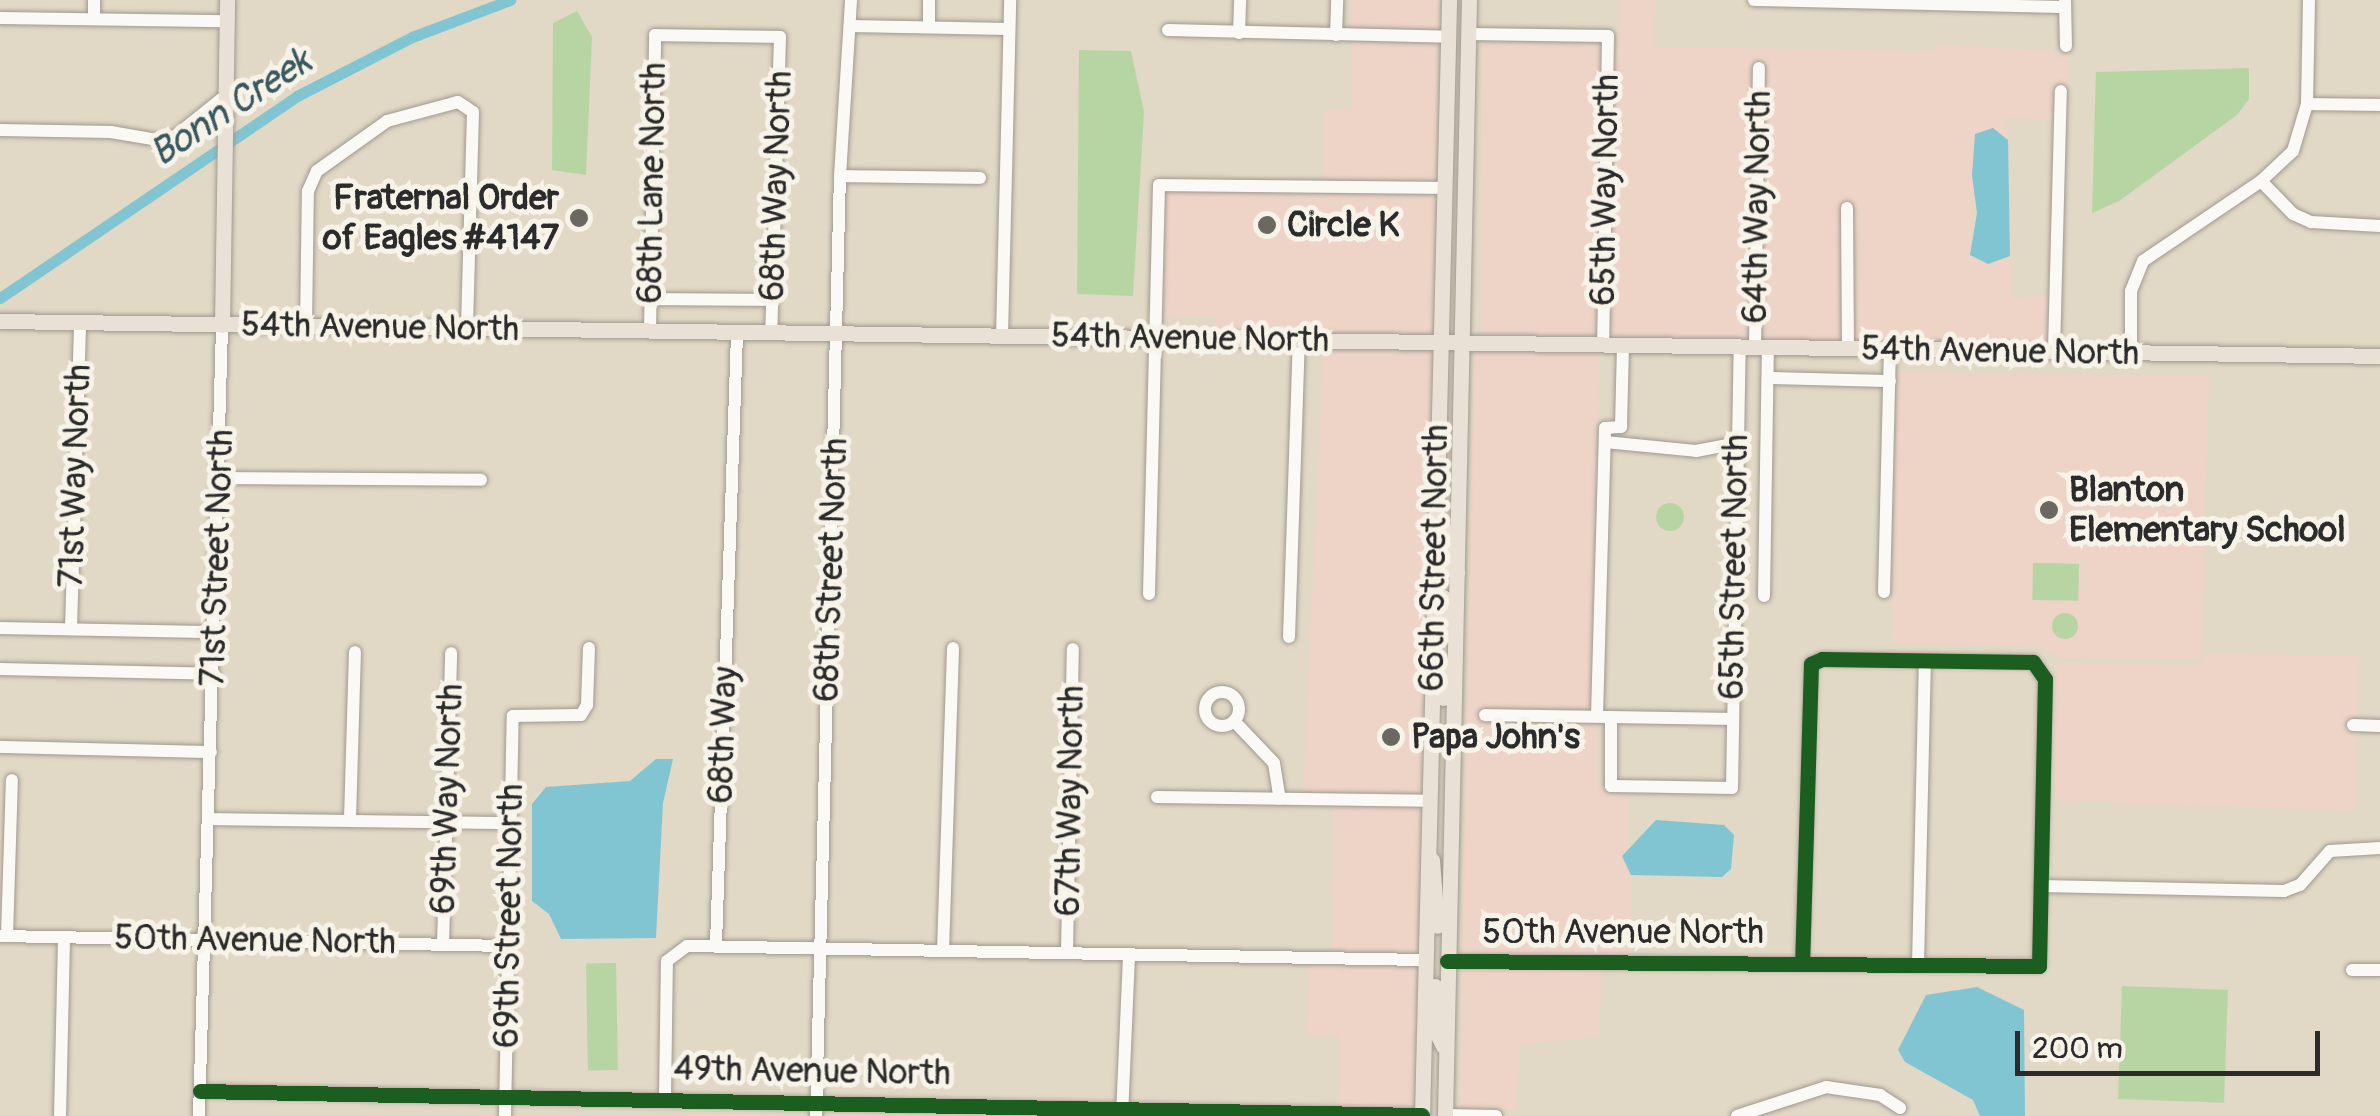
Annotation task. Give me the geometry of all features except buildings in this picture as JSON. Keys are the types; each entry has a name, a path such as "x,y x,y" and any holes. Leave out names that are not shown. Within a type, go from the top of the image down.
{"main road":[{"name":"71st Street North","path":"222,324 226,0"},
{"name":"66th Street North","path":"1422,1115 1449,0"},
{"path":"1458,0 1469,34"},
{"name":"66th Street North","path":"1445,1116 1470,0"},
{"path":"1449,37 1457,72 1456,124 1466,145"},
{"name":"54th Avenue North","path":"0,321 2380,356"},
{"path":"1435,516 1446,531 1447,568 1457,572"},
{"path":"1433,590 1444,598 1445,638 1455,651"},
{"path":"1432,659 1444,669 1442,766 1451,785"},
{"path":"1427,846 1438,876 1437,944 1446,961"},
{"path":"1426,960 1436,979 1435,1030 1446,1050"}],"street":[{"path":"94,0 94,19"},
{"name":"68th Street North","path":"816,1109 844,36 850,26 850,0"},
{"path":"929,0 929,26"},
{"path":"1002,336 1010,0"},
{"path":"1239,33 1240,0"},
{"path":"1336,35 1337,0"},
{"path":"2131,352 2131,291 2142,261 2261,181 2293,150 2308,104 2309,0"},
{"path":"1754,1 2065,3 2066,46"},
{"path":"0,18 226,21"},
{"path":"850,26 1008,29"},
{"path":"1168,30 1449,37"},
{"name":"65th Way North","path":"1469,34 1608,36 1603,345"},
{"name":"68th Way North","path":"655,35 780,38 772,334"},
{"name":"68th Lane North","path":"650,331 655,35"},
{"name":"64th Way North","path":"1754,347 1759,68"},
{"path":"2054,351 2061,91"},
{"path":"0,130 111,132 158,140 173,138 225,96"},
{"path":"306,326 308,191 317,171 387,121 458,102 473,112 467,327"},
{"path":"2308,104 2380,105"},
{"path":"840,176 980,178"},
{"path":"2261,181 2293,214 2311,222 2380,226"},
{"path":"1149,594 1151,336 1159,185 1445,188"},
{"path":"1847,208 1848,348"},
{"path":"651,299 772,300"},
{"name":"71st Way North","path":"71,629 80,322"},
{"name":"71st Street North","path":"199,1116 217,632 222,324"},
{"name":"68th Way","path":"716,944 737,333"},
{"path":"1289,637 1299,339"},
{"name":"65th Way North","path":"1623,345 1621,428 1605,428 1604,442 1604,716 1610,786 1732,788"},
{"path":"1754,347 1768,378 1764,596"},
{"name":"65th Street North","path":"1732,788 1730,719 1738,443 1754,347"},
{"path":"1884,592 1890,349"},
{"name":"54th Avenue North","path":"1768,378 1890,381"},
{"path":"1604,442 1696,451 1738,443"},
{"path":"220,478 481,480"},
{"path":"0,628 217,632"},
{"name":"69th Street North","path":"505,1116 513,716 570,720 588,705 589,648"},
{"path":"943,951 953,648"},
{"name":"67th Way North","path":"1067,952 1073,649"},
{"path":"350,819 355,652"},
{"name":"69th Way North","path":"443,945 451,653"},
{"path":"1802,963 1807,672 1822,659 2033,662 2040,668 2040,886 2284,891 2303,883 2330,851 2380,848"},
{"path":"1918,965 1925,660"},
{"path":"0,669 214,674"},
{"path":"1486,715 1730,719"},
{"path":"1234,721 1274,763 1280,799"},
{"path":"2354,725 2380,726"},
{"path":"0,747 211,752"},
{"path":"4,936 12,780"},
{"path":"1157,797 1428,801"},
{"path":"210,819 511,823"},
{"name":"50th Avenue North","path":"1446,961 2039,966 2040,886"},
{"name":"50th Avenue North","path":"4,936 205,935 509,946"},
{"path":"60,1116 64,938"},
{"path":"665,1098 668,961 674,950 716,944 1426,960"},
{"path":"1122,1112 1128,954"},
{"path":"2352,970 2380,970"},
{"path":"1737,1116 1826,1087 1880,1095 1900,1108"},
{"name":"49th Avenue North","path":"200,1091 665,1098 816,1109 1422,1115"},
{"path":"1445,1116 1496,1116"}],"shaded area":[{"path":"1351,0 1440,0 1440,29 1351,29"},
{"path":"1621,0 1656,0 1653,47 1934,51 1935,44 2068,52 2069,121 2066,85 2056,85 2055,120 2006,117 2008,140 1999,132 1975,134 1971,244 1988,264 2010,256 2013,299 2050,295 2048,345 1853,342 1851,202 1841,203 1843,342 1760,341 1764,63 1755,62 1750,341 1608,339 1613,33 1619,28"},
{"path":"1351,41 1439,43 1436,182 1323,181 1323,110 1351,110"},
{"path":"1481,41 1602,41 1602,337 1481,337"},
{"path":"1162,191 1436,194 1433,336 1216,331 1216,318 1156,316"},
{"path":"1304,348 1433,348 1422,795 1303,791 1323,350"},
{"path":"1474,349 1600,352 1592,710 1481,709 1480,720 1597,722 1596,785 1629,793 1630,844 1622,856 1631,875 1632,956 1462,955"},
{"name":"Blanton Elementary School","path":"1896,372 2209,376 2201,660 2061,658 2042,647 1891,643"},
{"path":"2205,653 2359,656 2357,719 2348,720 2348,731 2357,731 2355,811 2055,800 2056,663 2200,665"},
{"path":"1334,805 1422,807 1419,955 1331,953"},
{"path":"1310,964 1417,966 1413,1109 1339,1107 1340,1036 1306,1034"},
{"path":"1462,967 1601,968 1600,1037 1520,1044 1517,1110 1459,1109"}],"green space":[{"path":"577,11 592,37 586,175 552,170 553,23"},
{"path":"1079,50 1131,51 1144,112 1133,296 1077,294"},
{"path":"2249,68 2249,99 2237,115 2119,201 2092,213 2096,72"},
{"path":"1670,503 1680,507 1684,517 1680,527 1670,531 1660,527 1656,517 1660,507"},
{"path":"2033,563 2079,564 2078,601 2032,600"},
{"path":"2065,613 2074,617 2078,626 2074,635 2065,639 2056,635 2052,626 2056,617"},
{"path":"616,963 618,1070 588,1071 586,964"},
{"path":"2122,986 2228,990 2224,1103 2118,1099"}],"water":[{"path":"1993,128 2008,140 2010,256 1988,264 1970,255 1977,213 1972,175 1975,134"},
{"path":"656,759 673,759 663,803 656,938 561,939 549,914 532,901 532,804 546,787 630,781"},
{"path":"1656,820 1724,825 1734,835 1731,869 1722,877 1631,875 1622,856"},
{"path":"1977,987 2024,1010 2025,1116 1980,1116 1973,1100 1905,1062 1898,1050 1926,995"}],"waterway":[{"name":"Bonn Creek","path":"0,298 297,96 412,37 510,0"}],"cycle path":[{"path":"1447,961 2039,966 2045,679 2033,662 1822,659 1811,664 1802,963"},
{"path":"200,1091 1422,1115"}],"place":[{"name":"Fraternal Order of Eagles #4147","path":"579,218"},
{"name":"Circle K","path":"1267,225"},
{"name":"Blanton Elementary School","path":"2049,510"},
{"name":"Papa John's","path":"1391,737"}]}
